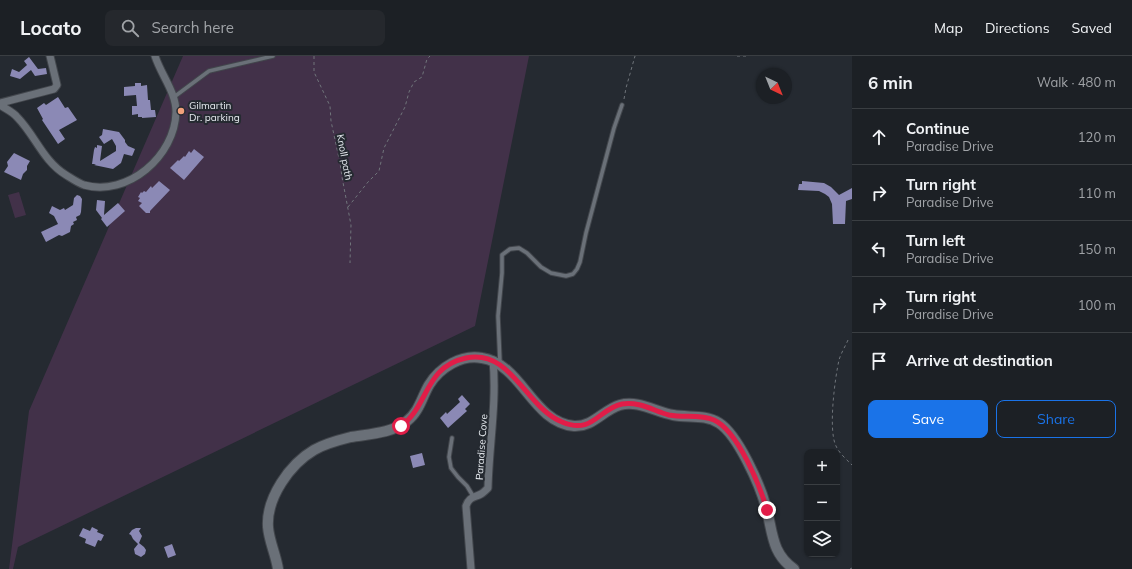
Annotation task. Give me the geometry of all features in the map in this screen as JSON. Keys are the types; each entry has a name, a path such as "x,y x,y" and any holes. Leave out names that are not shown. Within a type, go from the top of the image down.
{"street":[{"path":"0,104 54,89 57,85 50,56"},
{"path":"0,104 17,117 45,156 64,174 83,185 118,185 129,181 149,167 159,157 168,145 174,128 176,110 174,97 162,74 155,56"},
{"path":"278,569 269,534 269,511 278,488 289,473 301,460 314,450 328,443 401,426 414,414 436,376 458,361 472,357 480,357 496,362 512,376 548,414 569,425 584,426 621,404 641,406 670,415 708,418 720,424 736,442 760,489 767,510 776,549 782,559 794,569"},
{"name":"Paradise Cove","path":"473,496 482,494 488,488 496,362"},
{"path":"471,569 466,506 468,500 473,496"}],"lane":[{"path":"174,97 209,71 273,56"},
{"path":"496,362 502,255 510,249 519,248 527,253 541,267 552,273 566,276 573,274 577,270 614,128 622,105"},
{"path":"452,438 449,457 451,468 467,486 473,496"}],"path":[{"name":"Knoll path","path":"314,56 314,72 330,106 331,121 348,207 351,225 350,263"},
{"path":"348,207 379,171 384,148 405,107 409,92 414,82 422,76 427,59 430,56"},
{"path":"622,105 635,56"},
{"path":"737,56 749,56"},
{"path":"848,340 843,350 837,373 832,426 836,447 852,465"}],"shaded area":[{"path":"183,56 529,56 475,326 18,547 13,569 9,569 29,411"},
{"path":"19,192 26,215 15,218 8,195"}],"building":[{"path":"29,57 38,69 46,68 47,74 35,76 31,70 20,79 10,76 12,69 19,72 27,65 24,61"},
{"path":"135,83 141,83 141,86 147,85 148,100 150,100 151,110 155,110 156,117 142,118 138,117 138,114 132,115 132,106 137,106 136,95 124,96 124,87 135,86"},
{"path":"58,97 65,108 68,107 77,120 59,130 65,139 58,144 42,120 43,119 37,108 44,103 46,105"},
{"path":"103,129 119,132 128,146 135,149 132,156 124,154 121,163 113,169 92,164 94,150 95,147 97,148 97,145 102,146 100,161 116,151 116,146 112,139 104,144 99,137 102,135"},
{"path":"194,149 204,157 184,180 170,168 178,160 179,161 184,156 185,157 189,151 191,153"},
{"path":"14,153 30,161 21,180 4,172 8,166 7,162"},
{"path":"159,181 170,190 150,211 150,213 146,213 139,206 142,203 138,201 140,198 138,197 141,192 146,192 151,186 152,188"},
{"path":"802,181 824,183 831,187 839,195 852,188 852,199 846,201 845,224 833,224 832,204 829,197 825,194 819,191 798,190 799,184 802,184"},
{"path":"77,195 82,199 81,212 80,215 76,217 77,220 73,222 74,224 71,226 70,232 62,236 59,235 46,242 41,232 58,224 54,216 49,213 52,206 60,210 64,208 65,210 73,205 74,198"},
{"path":"97,200 105,201 104,215 118,203 125,211 107,227 96,210"},
{"path":"462,395 470,404 465,409 467,411 448,428 440,418 446,412 447,414 460,402 458,399"},
{"path":"422,453 425,465 413,468 410,456"},
{"path":"92,527 98,530 97,532 104,535 101,541 98,540 95,547 85,543 86,539 79,536 83,528 90,531"},
{"path":"136,528 141,528 139,531 142,536 139,543 146,550 145,554 141,557 135,554 134,549 138,544 129,534"},
{"path":"172,544 176,555 168,558 164,547"}],"place":[{"name":"Gilmartin Dr. parking","path":"181,111"}],"route":[{"path":"401,426 414,414 430,384 443,370 465,358 487,358 500,364 506,369 535,402 548,414 569,425 584,426 621,404 641,406 670,415 700,417 714,420 732,435 754,476 767,510"}]}
